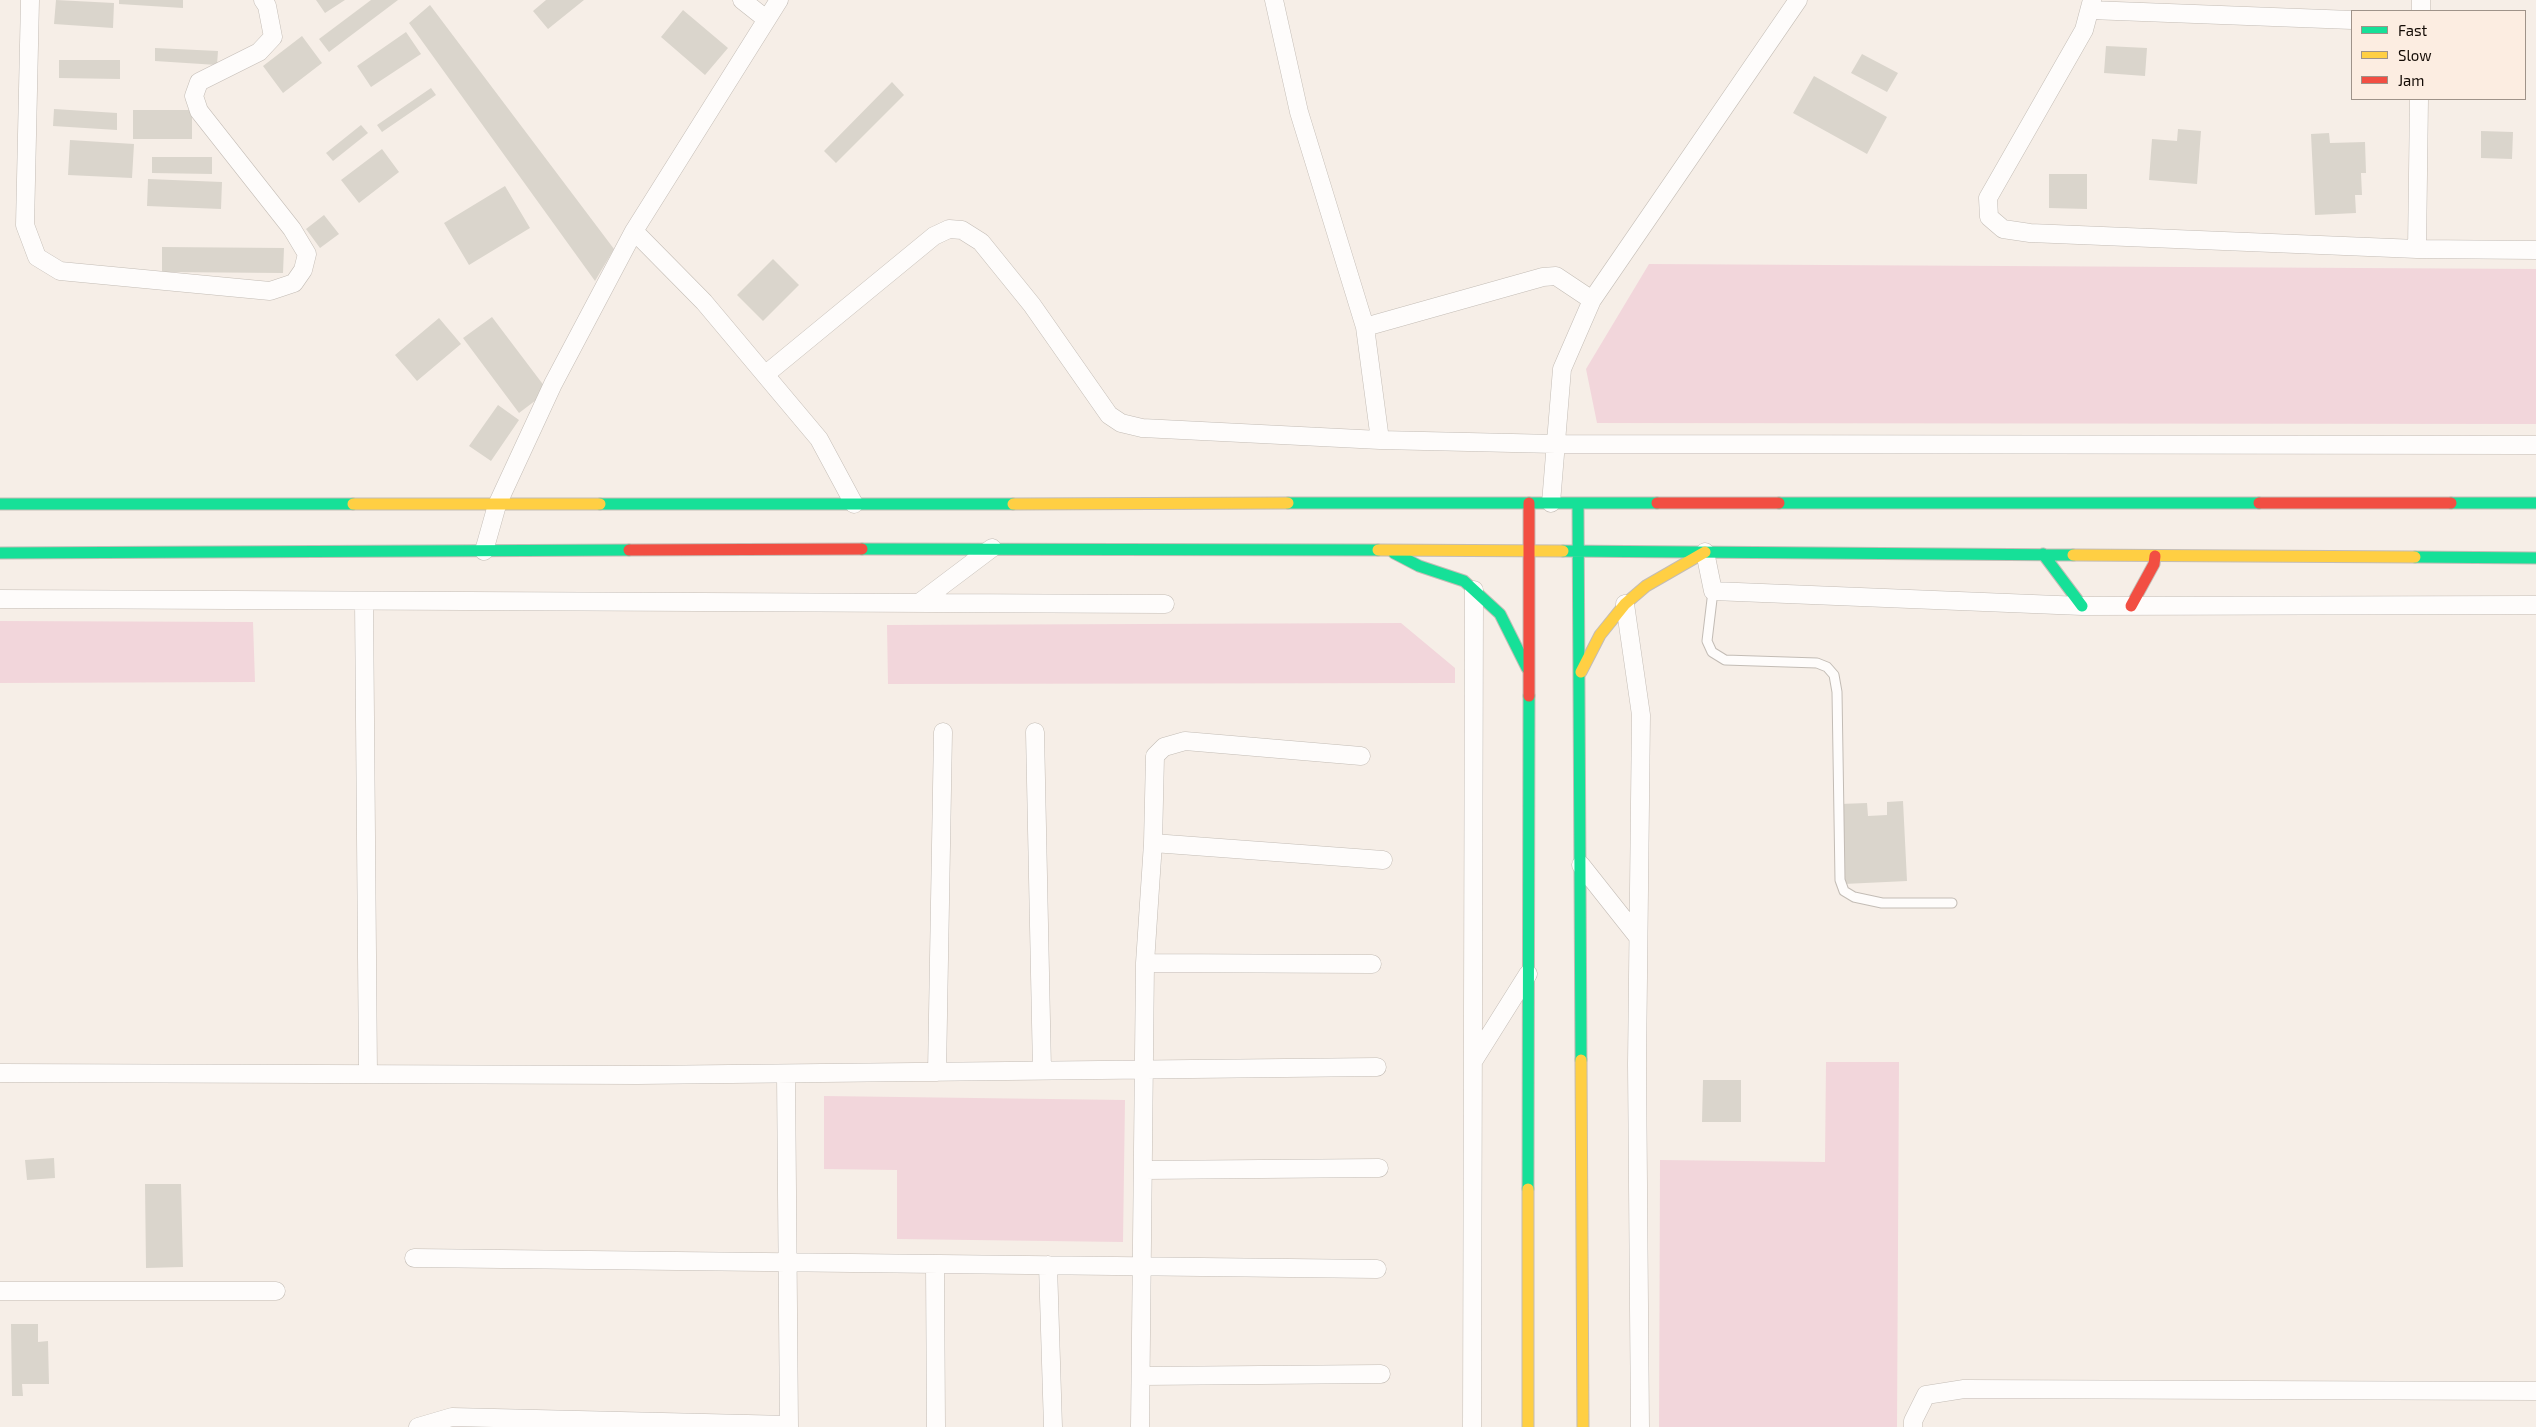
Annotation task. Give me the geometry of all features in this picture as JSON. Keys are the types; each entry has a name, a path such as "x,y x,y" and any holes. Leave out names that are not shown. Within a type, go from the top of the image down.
{"street":[{"path":"30,0 25,225 37,257 60,271 270,292 294,283 303,270 307,254 292,229 199,111 194,96 199,82 259,52 273,37 267,6 263,0"},
{"path":"742,0 766,19"},
{"path":"484,551 497,505 553,384 634,231 779,0"},
{"path":"1274,0 1298,112 1365,327 1380,440"},
{"path":"1551,503 1562,370 1592,300 1798,0"},
{"path":"2351,20 2091,5 2084,30 1988,198 1989,217 2003,228 2030,233 2416,249 2536,250"},
{"path":"2416,249 2419,100"},
{"path":"766,374 934,236 949,229 962,230 981,242 1032,305 1109,416 1121,423 1142,428 1380,440 1556,444 2536,445"},
{"path":"634,231 704,302 819,439 854,504"},
{"path":"1365,327 1543,277 1556,276 1592,300"},
{"path":"3,502 497,505 2536,503"},
{"path":"1528,1427 1529,503"},
{"path":"1578,503 1584,1427"},
{"path":"918,603 992,548"},
{"path":"0,553 992,548 2536,558"},
{"path":"1387,550 1419,566 1464,581 1500,614 1529,673"},
{"path":"1705,552 1713,591 2082,606 2536,605"},
{"path":"1580,674 1600,635 1625,604 1646,586 1705,552"},
{"path":"2043,554 2082,606"},
{"path":"2131,606 2154,564 2155,556"},
{"path":"1472,1427 1474,590"},
{"path":"0,599 1165,604"},
{"path":"364,601 368,1074"},
{"path":"1625,604 1641,716 1638,937 1640,1427"},
{"path":"937,1072 943,732"},
{"path":"1035,732 1042,1070"},
{"path":"1140,1427 1145,962 1153,843 1155,756 1164,747 1174,743 1185,742 1361,756"},
{"path":"1153,843 1383,860"},
{"path":"1581,865 1638,937"},
{"path":"1145,962 1372,964"},
{"path":"1474,1060 1528,973"},
{"path":"0,1073 786,1074 1377,1067"},
{"path":"418,1427 452,1417 789,1426 786,1074"},
{"path":"1144,1170 1379,1168"},
{"path":"414,1258 1377,1269"},
{"path":"935,1264 936,1427"},
{"path":"1048,1265 1053,1427"},
{"path":"0,1291 276,1291"},
{"path":"1142,1376 1381,1374"},
{"path":"1913,1427 1913,1421 1926,1395 1964,1388 2536,1391"}],"lane":[{"path":"1713,591 1707,641 1712,652 1724,660 1817,663 1827,667 1834,675 1837,692 1840,880 1844,891 1854,897 1882,903 1952,903"}],"shaded area":[{"path":"1649,264 2536,269 2536,424 1597,423 1586,369"},
{"path":"0,621 253,622 255,682 0,683"},
{"path":"1401,623 1455,668 1455,683 888,684 887,625"},
{"path":"1826,1062 1899,1062 1897,1427 1659,1427 1660,1160 1825,1162"},
{"path":"824,1096 1125,1100 1123,1242 897,1239 897,1170 824,1169"}],"building":[{"path":"56,0 114,3 113,28 54,24"},
{"path":"119,0 183,0 183,8 119,4"},
{"path":"316,0 345,0 325,13"},
{"path":"371,0 398,0 329,52 319,39"},
{"path":"546,0 584,0 548,29 533,11"},
{"path":"430,5 614,249 595,281 409,23"},
{"path":"683,10 728,48 705,75 661,37"},
{"path":"406,32 421,54 371,87 357,66"},
{"path":"302,36 322,63 283,93 263,66"},
{"path":"2106,46 2147,48 2145,76 2104,73"},
{"path":"155,48 218,51 217,65 155,61"},
{"path":"1862,54 1898,73 1887,92 1851,73"},
{"path":"59,60 120,60 120,79 59,78"},
{"path":"1814,76 1887,117 1867,154 1793,113"},
{"path":"892,82 904,95 836,163 824,151"},
{"path":"431,88 436,95 382,132 377,125"},
{"path":"54,109 117,113 117,130 53,126"},
{"path":"133,110 192,110 192,139 133,139"},
{"path":"361,125 368,133 333,161 326,153"},
{"path":"2178,129 2201,131 2197,184 2149,180 2152,139 2177,141"},
{"path":"2481,131 2513,132 2512,159 2481,158"},
{"path":"2329,133 2330,143 2365,142 2366,173 2361,173 2362,195 2355,195 2356,213 2315,215 2311,134"},
{"path":"70,140 134,144 132,178 68,175"},
{"path":"382,149 399,172 359,203 341,180"},
{"path":"152,157 212,157 212,174 152,173"},
{"path":"2049,174 2087,174 2087,209 2049,208"},
{"path":"148,179 222,182 221,209 147,206"},
{"path":"505,186 530,228 469,265 444,223"},
{"path":"324,215 339,234 320,248 306,229"},
{"path":"162,247 284,248 283,273 162,272"},
{"path":"773,259 799,285 763,321 737,295"},
{"path":"492,317 548,391 519,413 463,338"},
{"path":"439,318 461,344 417,381 395,355"},
{"path":"498,405 519,420 491,461 469,446"},
{"path":"1903,801 1907,881 1844,884 1840,804 1867,803 1868,816 1887,815 1887,802"},
{"path":"1703,1080 1741,1080 1741,1122 1702,1122"},
{"path":"54,1158 55,1178 27,1180 25,1160"},
{"path":"145,1184 181,1184 183,1267 146,1268"},
{"path":"11,1324 38,1324 38,1342 48,1341 49,1384 22,1384 23,1396 12,1396"}],"traffic: fast":[{"path":"1288,503 1657,503"},
{"path":"1578,503 1581,1060"},
{"path":"1779,503 2259,503"},
{"path":"2451,503 2536,503"},
{"path":"0,504 353,504"},
{"path":"600,504 1013,504"},
{"path":"862,549 1378,550"},
{"path":"0,553 629,550"},
{"path":"1563,551 2073,555"},
{"path":"1394,553 1419,566 1464,581 1500,614 1527,668"},
{"path":"2043,554 2082,606"},
{"path":"2415,557 2536,558"},
{"path":"1528,1189 1529,696"}],"traffic: slow":[{"path":"1013,504 1288,503"},
{"path":"353,504 600,504"},
{"path":"1378,550 1563,551"},
{"path":"1581,672 1600,635 1625,604 1646,586 1705,552"},
{"path":"2073,555 2415,557"},
{"path":"1581,1060 1583,1427"},
{"path":"1528,1189 1528,1427"}],"traffic: jam":[{"path":"1529,503 1529,696"},
{"path":"1657,503 1779,503"},
{"path":"2259,503 2451,503"},
{"path":"629,550 862,549"},
{"path":"2131,606 2154,564 2155,556"}]}
